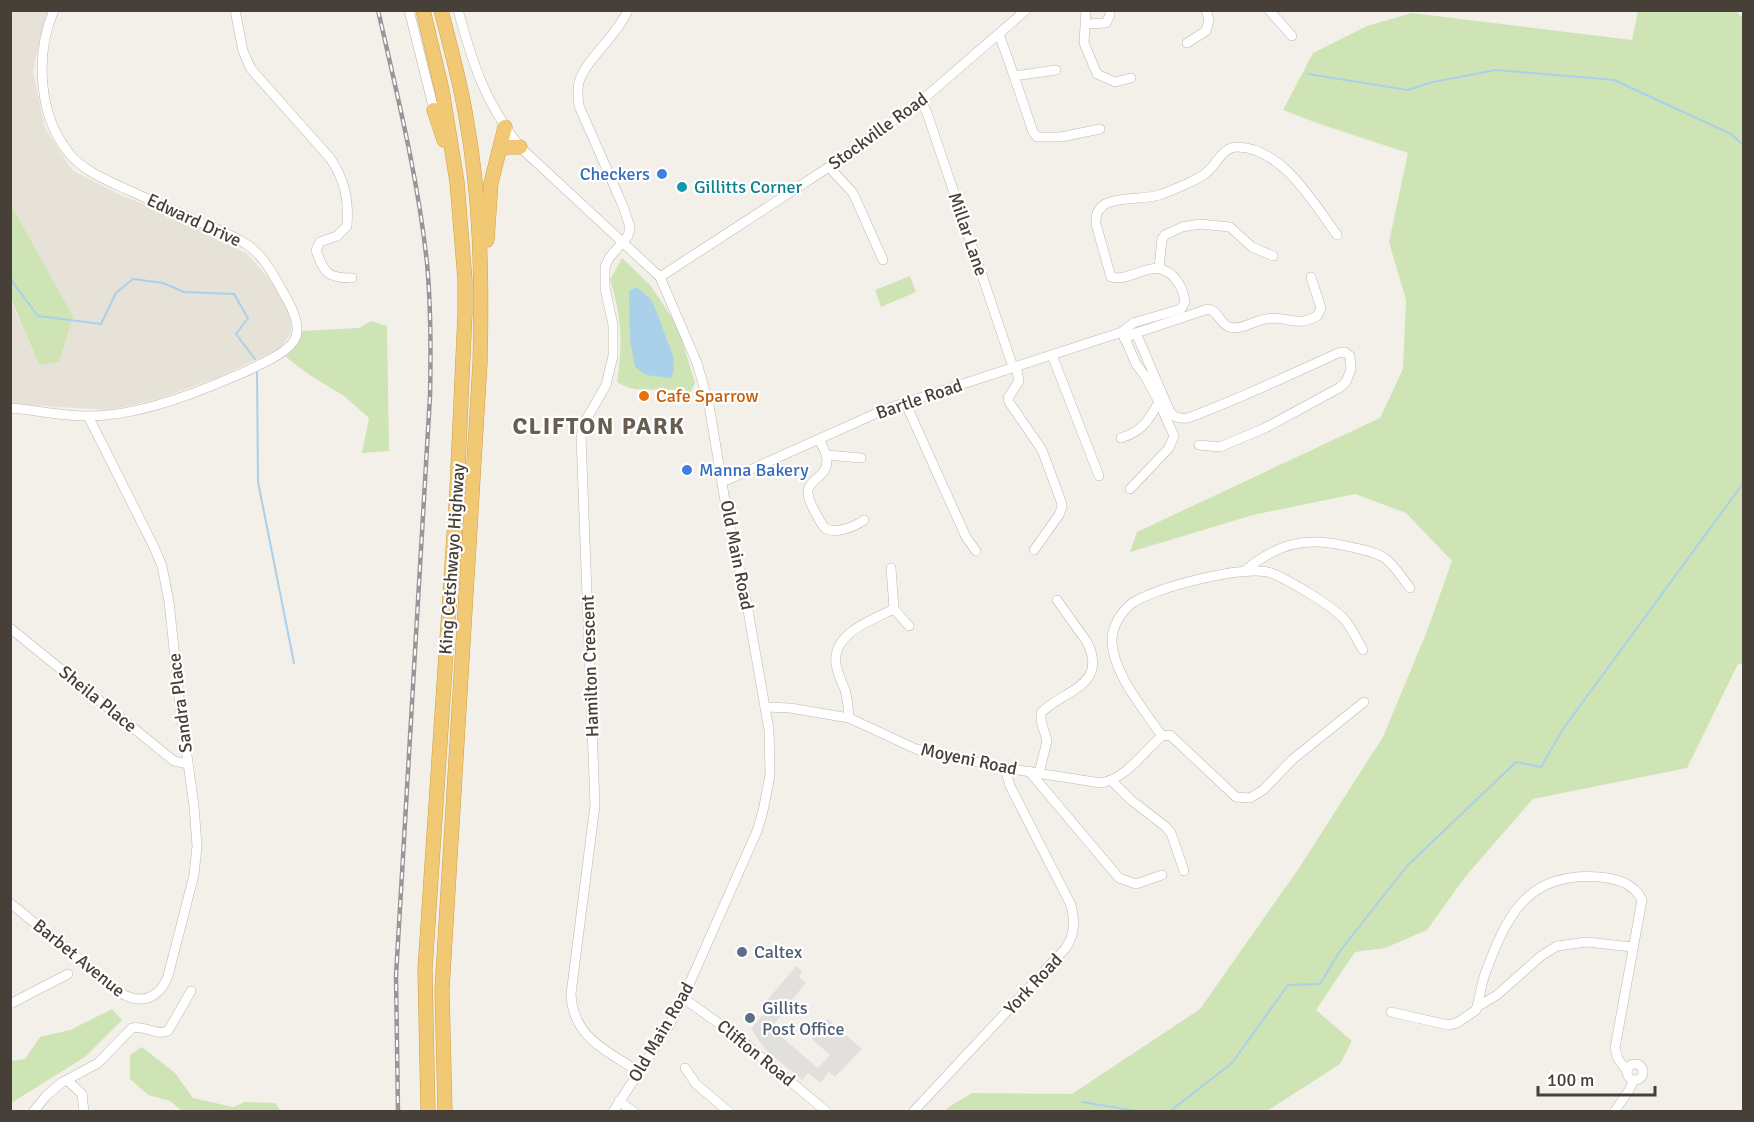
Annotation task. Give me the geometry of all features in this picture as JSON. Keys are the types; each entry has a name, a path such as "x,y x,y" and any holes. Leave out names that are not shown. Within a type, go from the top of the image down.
{"highway":[{"name":"King Cetshwayo Highway","path":"423,10 442,90 457,182 465,280 463,378 441,753 425,969 428,1112"},
{"name":"King Cetshwayo Highway","path":"441,10 466,117 476,194 482,291 480,363 442,990 445,1112"},
{"path":"434,110 457,182"},
{"path":"482,291 491,183 505,127"},
{"path":"499,152 505,147 520,147"}],"street":[{"name":"Edward Drive","path":"10,408 88,416 111,414 172,401 203,390 285,352 295,339 297,327 292,309 276,279 260,256 249,246 229,234 115,184 87,169 70,155 60,141 50,117 45,93 43,50 54,10"},
{"path":"235,10 243,51 251,69 339,171 345,187 348,207 346,226 342,233 320,242 316,250 327,273 336,278 352,278"},
{"path":"409,10 434,110"},
{"name":"Old Main Road","path":"458,10 476,72 487,98 505,127 520,147 660,277 686,336 703,380 709,405 765,707 771,763 763,811 749,849 683,998 613,1112"},
{"path":"623,242 630,233 630,223 579,106 578,93 579,83 585,71 620,27 628,10"},
{"name":"Stockville Road","path":"660,277 828,167 921,101 1026,10"},
{"path":"1086,10 1087,24 1084,43 1097,74 1115,82 1131,78"},
{"path":"1187,43 1206,31 1209,16 1206,10"},
{"path":"1269,10 1292,36"},
{"path":"1087,24 1106,23 1110,15"},
{"path":"999,34 1033,132 1037,137 1061,137 1100,129"},
{"path":"1014,76 1056,70"},
{"name":"Millar Lane","path":"921,101 1015,367"},
{"path":"1123,335 1128,326 1179,310 1185,304 1185,297 1178,281 1159,268 1149,268 1120,278 1111,277 1096,224 1098,209 1108,202 1156,197 1204,174 1225,152 1235,147 1265,153 1276,160 1304,190 1337,235"},
{"path":"828,167 853,193 883,260"},
{"path":"1159,268 1162,239 1165,235 1182,227 1200,224 1230,227 1252,247 1273,256"},
{"name":"Hamilton Crescent","path":"623,242 609,258 605,267 605,288 613,325 614,342 609,373 606,385 586,420 581,436 595,805 571,994 575,1018 584,1033 639,1072"},
{"path":"1123,335 1136,333 1210,309 1224,324 1232,327 1265,319 1308,321 1317,316 1321,308 1311,277"},
{"path":"1136,333 1170,412 1180,418 1188,418 1240,398 1266,384 1338,353 1345,352 1350,356 1352,365 1350,373 1339,388 1265,428 1219,448 1199,445"},
{"path":"1123,335 1137,367 1145,376 1174,431 1170,448 1130,489"},
{"name":"Bartle Road","path":"723,482 905,402 1123,335"},
{"path":"1052,355 1099,476"},
{"path":"1015,367 1019,381 1009,395 1009,402 1042,450 1062,504 1059,515 1034,550"},
{"path":"905,402 966,537 976,551"},
{"path":"1121,438 1140,430 1159,402"},
{"name":"Sandra Place","path":"88,416 162,566 169,602 196,824 196,859 168,976 164,986 152,998"},
{"path":"819,439 827,455 825,472 808,490 810,503 826,529 853,526 864,519"},
{"path":"827,455 861,458"},
{"path":"1243,572 1269,552 1291,545 1316,541 1358,548 1384,558 1410,588"},
{"path":"891,568 894,609 909,626"},
{"path":"1162,736 1117,664 1112,641 1117,623 1126,608 1138,600 1210,576 1266,571 1345,619 1364,650"},
{"path":"1039,773 1047,741 1041,713 1083,685 1089,677 1092,664 1091,649 1058,600"},
{"path":"849,718 846,692 836,663 837,648 843,638 857,628 894,609"},
{"name":"Sheila Place","path":"10,628 174,760 188,764"},
{"path":"1184,871 1166,827 1131,800 1112,781 1162,736 1171,735 1236,797 1250,798 1263,790 1293,759 1364,702"},
{"name":"Moyeni Road","path":"765,707 782,707 849,718 916,749 1005,768 1101,783 1112,781"},
{"name":"York Road","path":"914,1112 1065,949 1073,933 1074,920 1069,901 1010,786 1005,768"},
{"path":"1029,771 1119,878 1136,884 1162,875"},
{"path":"1391,1012 1430,1022 1453,1024 1474,1012 1485,974 1513,913 1531,894 1552,881 1581,876 1618,880 1636,891 1642,905 1632,948 1615,1048 1618,1059 1629,1077 1634,1080"},
{"name":"Barbet Avenue","path":"10,903 121,993 134,999 152,998"},
{"path":"1477,1007 1497,995 1541,956 1557,946 1587,942 1632,948"},
{"path":"10,1004 68,974"},
{"path":"33,1112 51,1092 67,1080 98,1063 132,1028 139,1026 161,1034 168,1031 191,991"},
{"name":"Clifton Road","path":"683,998 730,1032 827,1112"},
{"path":"1614,1112 1634,1080 1642,1076 1641,1067 1633,1064 1627,1071"},
{"path":"686,1068 696,1084 729,1112"},
{"path":"67,1080 82,1094 84,1112"},
{"path":"619,1101 634,1112"}],"shaded area":[{"path":"11,11 50,11 43,25 33,71 45,128 72,170 118,194 198,226 247,254 273,283 291,316 291,333 281,348 217,378 158,399 111,410 11,404 10,299 39,365 73,316 10,203"},
{"path":"796,966 802,971 799,977 806,982 771,1028 818,1068 830,1055 812,1039 828,1019 862,1049 835,1077 829,1072 820,1083 808,1073 802,1080 766,1050 751,1029 764,1013 760,1009"}],"green space":[{"path":"1638,11 1735,11 1743,18 1743,664 1738,664 1687,768 1533,799 1465,877 1427,930 1385,948 1355,952 1316,1010 1352,1041 1340,1064 1267,1111 948,1111 947,1108 972,1093 1072,1094 1200,1009 1299,868 1383,737 1427,631 1452,561 1406,513 1355,494 1253,515 1130,552 1137,532 1380,418 1403,369 1406,300 1389,242 1408,153 1283,110 1313,53 1367,26 1412,13 1632,40"},
{"path":"10,203 73,316 59,362 39,365 11,299"},
{"path":"622,258 651,286 678,327 695,383 689,395 668,389 628,388 617,382 620,331 617,306 610,280"},
{"path":"910,276 916,292 881,307 875,290"},
{"path":"371,321 387,326 389,451 362,453 369,418 344,396 308,374 286,357 293,350 302,331 359,328"},
{"path":"112,1009 122,1020 85,1057 11,1103 11,1061 25,1059 40,1037 70,1030"},
{"path":"142,1047 175,1073 193,1098 233,1107 245,1102 275,1103 281,1111 182,1111 170,1101 148,1095 130,1079 130,1055"}],"water":[{"path":"636,287 651,299 657,313 673,356 674,370 671,378 646,375 635,367 630,340 629,291"}],"waterway":[{"path":"1308,74 1408,90 1433,82 1496,70 1614,80 1731,134 1744,146"},
{"path":"10,276 38,316 101,324 116,293 133,279 163,283 184,292 234,294 248,318 236,334 255,359"},
{"path":"257,370 258,482 294,663"},
{"path":"1169,1112 1232,1063 1288,985 1320,984 1340,951 1407,866 1516,762 1541,767 1563,729 1744,482"},
{"path":"1082,1102 1143,1112"}],"railway":[{"path":"378,10 418,199 427,263 430,330 430,396 396,976 398,1112"}],"place":[{"name":"Checkers","path":"662,174"},
{"name":"Gillitts Corner","path":"682,187"},
{"name":"Cafe Sparrow","path":"644,396"},
{"name":"Manna Bakery","path":"687,470"},
{"name":"Caltex","path":"742,952"},
{"name":"Gillits Post Office","path":"750,1018"}],"district":[{"name":"CLIFTON PARK","path":"599,426"}]}
